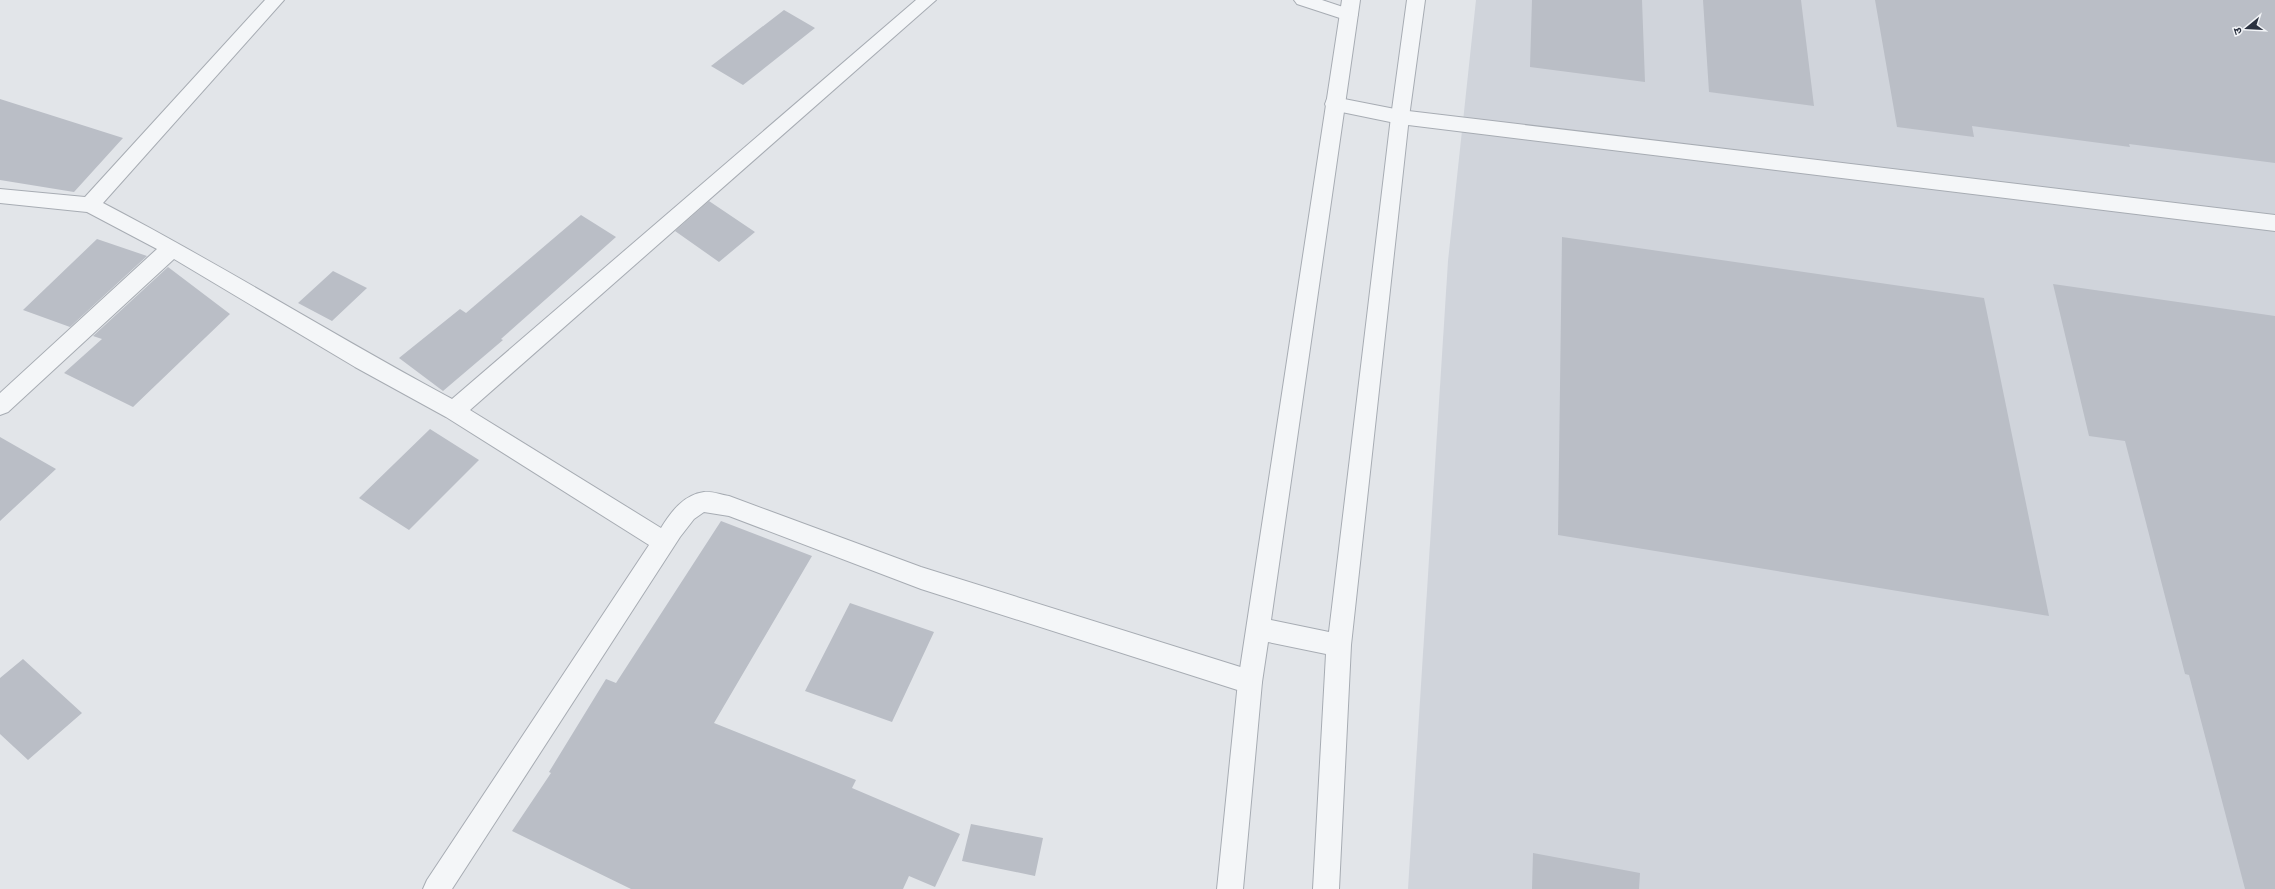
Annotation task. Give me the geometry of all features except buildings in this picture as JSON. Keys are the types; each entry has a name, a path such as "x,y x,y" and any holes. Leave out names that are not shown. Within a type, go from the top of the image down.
{"street":[{"path":"90,205 275,0"},
{"path":"454,411 927,0"},
{"path":"1230,889 1250,682 1334,104 1350,8 1303,0"},
{"path":"1326,889 1339,645 1400,117 1416,0"},
{"path":"1334,104 1400,117 2275,223"},
{"path":"0,196 90,205 172,248 362,361 454,411 664,542"},
{"path":"0,406 172,248"},
{"path":"436,889 664,542 686,512 698,504 706,502 729,506 921,578 1250,682"},
{"path":"1259,628 1339,645"}],"shaded area":[{"path":"1476,0 2275,0 2275,889 1408,889 1448,261"}]}
